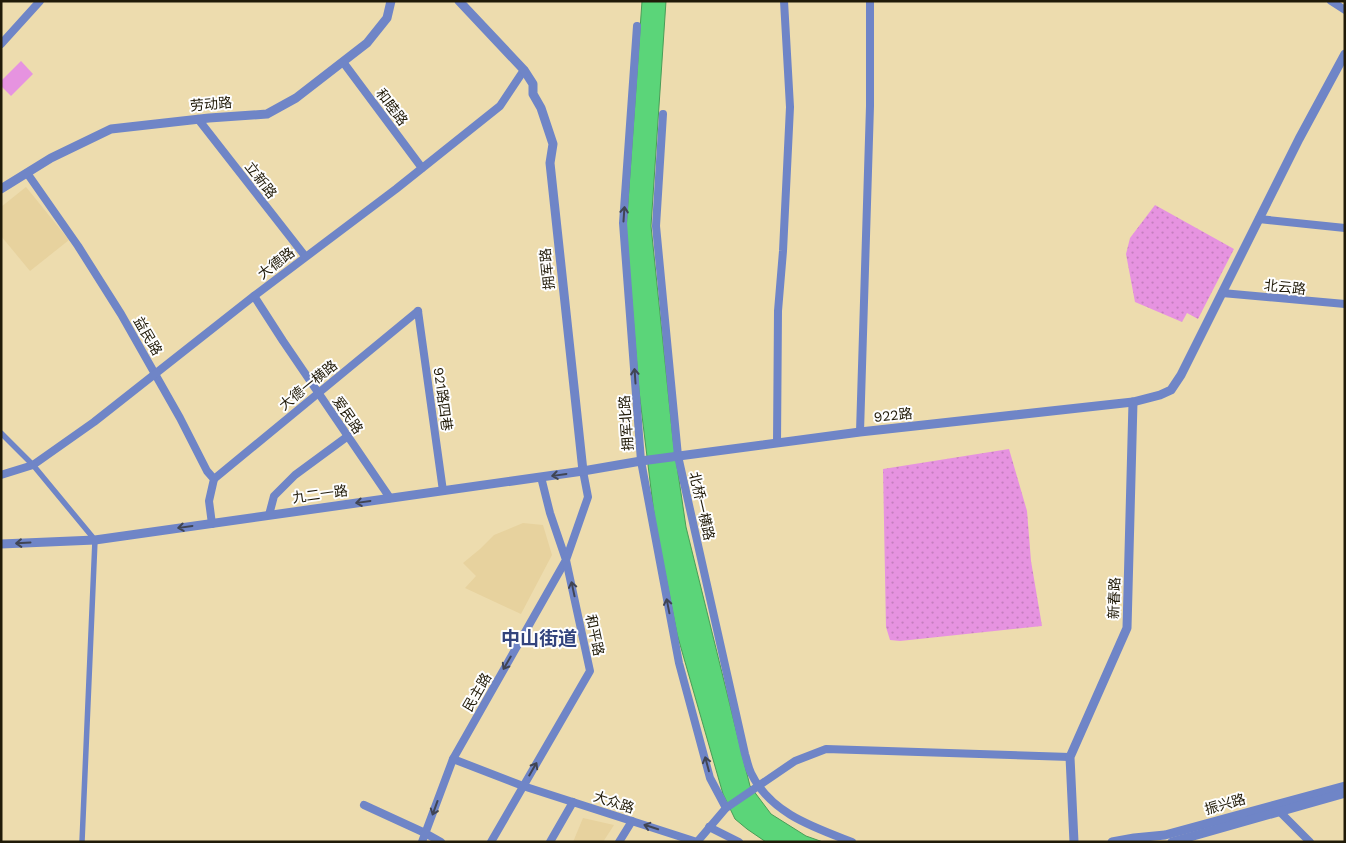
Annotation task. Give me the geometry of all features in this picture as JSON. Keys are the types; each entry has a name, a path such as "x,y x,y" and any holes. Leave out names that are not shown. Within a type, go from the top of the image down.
{"street":[{"path":"1,44 40,1"},
{"name":"劳动路","path":"1,189 52,158 111,129 198,119 267,114 296,98 367,43 387,18 391,1"},
{"path":"459,1 524,70"},
{"path":"777,443 778,311 790,107 784,1"},
{"path":"860,432 870,106 870,1"},
{"path":"1331,1 1345,10"},
{"name":"拥军北路","path":"637,26 624,223 642,461 679,663 710,778 726,808"},
{"name":"922路","path":"642,461 860,432 1133,402 1160,396 1170,390 1181,375 1259,219 1345,54"},
{"name":"和睦路","path":"343,62 422,168"},
{"name":"大德路","path":"1,475 33,465 94,422 156,374 305,256 422,168 500,106 524,70"},
{"name":"拥军路","path":"524,70 533,84 533,94 541,108 552,144 550,164 583,471"},
{"name":"北桥一横路","path":"663,114 656,226 678,456 745,754 750,771 758,786 776,804 792,817 852,842"},
{"name":"立新路","path":"198,119 305,256"},
{"name":"益民路","path":"27,173 78,246 121,314 156,374 207,471 214,479"},
{"path":"1259,219 1345,228"},
{"name":"北云路","path":"1222,293 1345,304"},
{"name":"爱民路","path":"254,296 390,498"},
{"name":"大德一横路","path":"214,479 418,311"},
{"name":"921路四巷","path":"418,311 443,491"},
{"name":"新春路","path":"1074,842 1070,757 1127,628 1133,402"},
{"path":"1,433 33,465 95,540 82,842"},
{"path":"270,516 274,496 295,475 348,436"},
{"name":"九二一路","path":"1,544 95,540 642,461"},
{"path":"566,560 588,497 583,471"},
{"name":"和平路","path":"491,842 590,671 566,560 550,513 541,477"},
{"path":"212,524 209,501 214,479"},
{"name":"民主路","path":"422,842 453,759 566,560"},
{"path":"697,842 726,808 795,761 826,749 1070,757"},
{"name":"大众路","path":"453,759 524,786 697,842"},
{"name":"振兴路","path":"1112,842 1165,835 1345,786"},
{"name":"振兴路","path":"1172,842 1345,793"},
{"path":"550,842 573,802"},
{"path":"364,805 441,842"},
{"path":"1280,812 1310,842"},
{"path":"619,842 632,821"},
{"path":"709,827 739,842"}],"shaded area":[{"path":"642,1 666,1 651,226 673,439 686,527 750,786 771,814 806,836 823,842 766,842 735,819 723,794 677,634 655,522 639,391 626,230"},
{"path":"21,61 33,74 11,96 1,86 1,81"},
{"path":"26,187 69,240 30,271 1,236 1,207"},
{"path":"1155,205 1234,249 1198,319 1187,313 1182,322 1135,302 1126,254 1130,238"},
{"path":"1009,449 1027,511 1031,561 1042,626 900,641 890,640 886,627 883,469"},
{"path":"523,523 543,525 552,555 521,614 465,588 476,576 463,563 494,535"},
{"path":"583,818 614,825 603,842 573,842"}],"district":[{"name":"中山街道","path":"539,638"}]}
